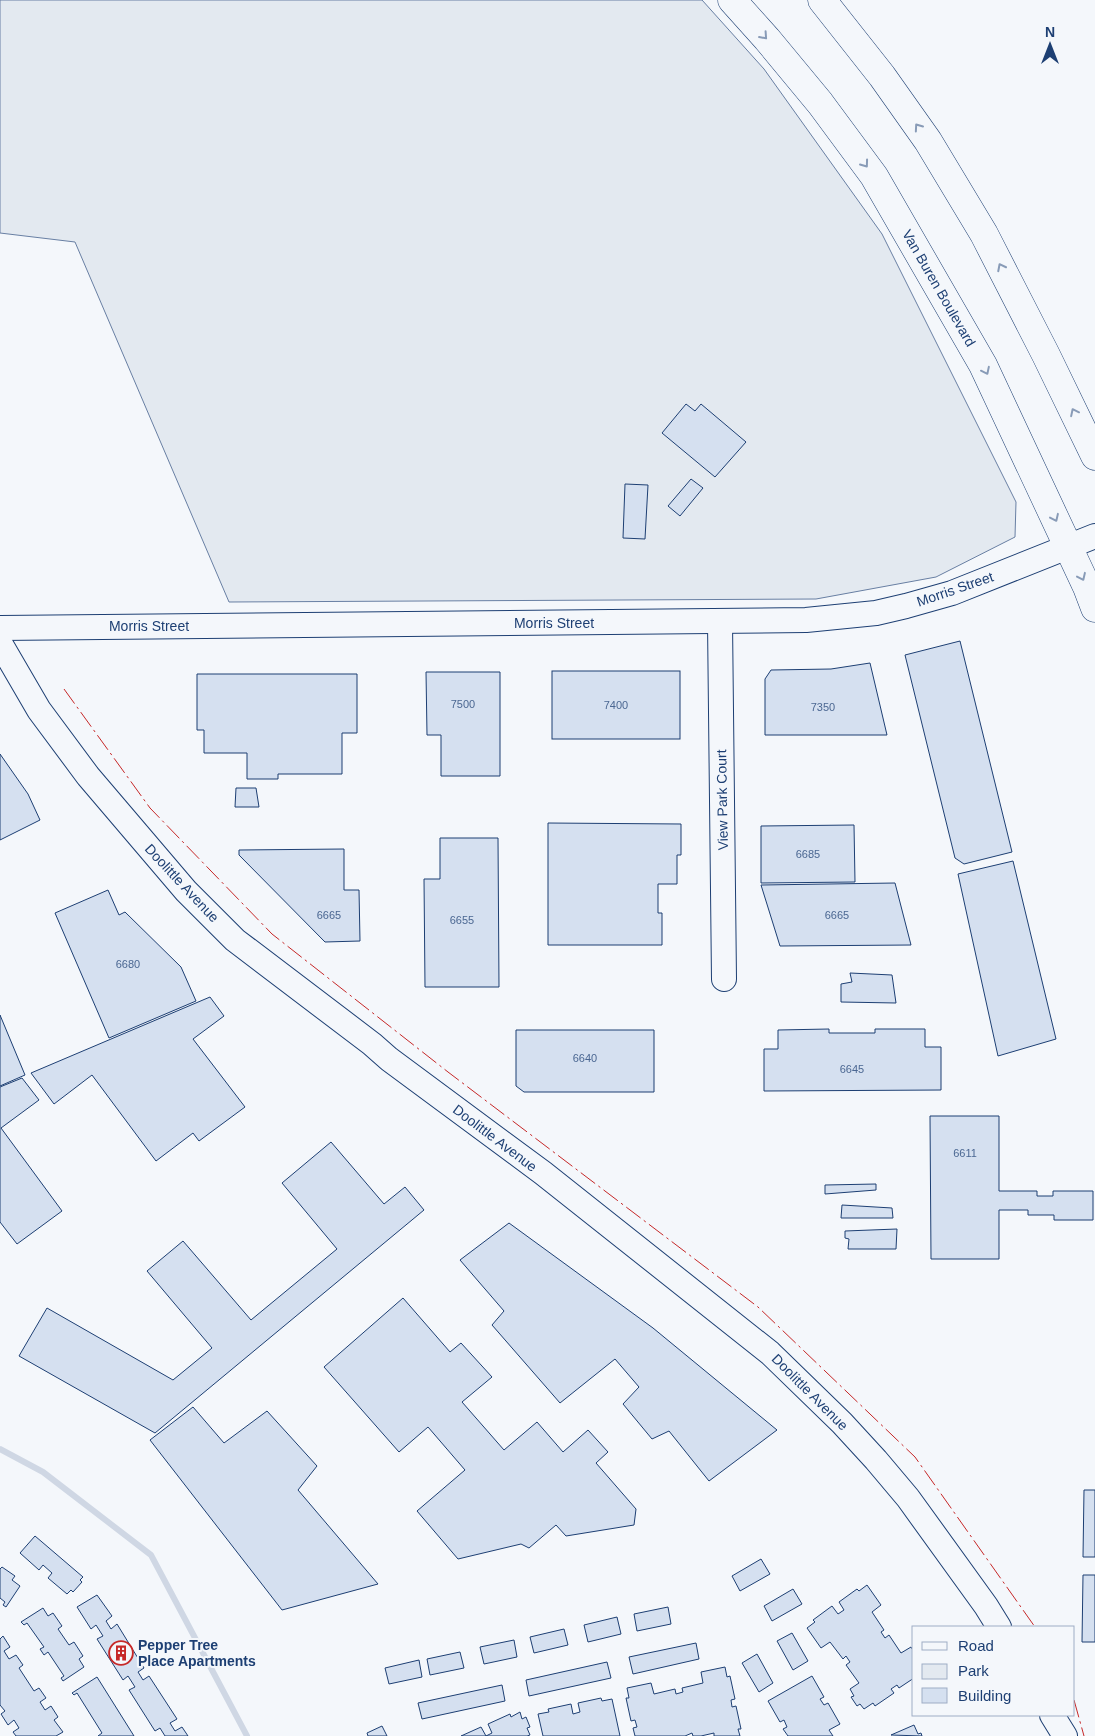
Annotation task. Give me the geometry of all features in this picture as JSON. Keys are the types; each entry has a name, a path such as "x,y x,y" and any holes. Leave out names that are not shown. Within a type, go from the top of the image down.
{"main road":[{"name":"Van Buren Boulevard","path":"732,0 820,102 874,176 983,365 1095,608"},
{"path":"822,0 882,76 928,141 997,260 1095,456"}],"street":[{"name":"Morris Street","path":"0,628 806,620 890,610 952,593 1095,536"},
{"name":"View Park Court","path":"720,622 724,979"},
{"name":"Doolittle Avenue","path":"0,642 39,710 88,776 186,891 235,940 389,1059 543,1173 770,1353 842,1423 908,1498 998,1626"},
{"path":"1053,1716 1065,1736"}],"green space":[{"path":"0,0 702,0 764,69 882,234 1016,502 1015,537 936,577 816,599 229,602 75,242 0,233"}],"building":[{"path":"686,404 695,411 701,404 746,442 715,477 662,433"},
{"path":"691,479 703,488 680,516 668,506"},
{"path":"625,484 648,485 645,539 623,538"},
{"path":"960,641 1012,852 964,864 955,858 905,655"},
{"path":"870,663 887,735 765,735 765,679 771,670 831,669"},
{"path":"552,671 680,671 680,739 552,739"},
{"path":"426,672 500,672 500,776 441,776 441,735 427,735"},
{"path":"197,674 357,674 357,733 342,733 342,774 278,774 278,779 247,779 247,753 204,753 204,730 197,730"},
{"path":"0,754 28,794 40,820 0,840"},
{"path":"236,788 256,788 259,807 235,807"},
{"path":"548,823 681,824 681,855 677,855 677,884 658,884 658,913 662,913 662,945 548,945"},
{"path":"854,825 855,882 761,883 761,826"},
{"path":"440,838 498,838 499,987 425,987 424,879 440,879"},
{"path":"344,849 344,890 359,890 360,941 325,942 239,855 239,850"},
{"path":"1013,861 1056,1039 998,1056 958,874"},
{"path":"895,883 911,945 780,946 761,885"},
{"path":"108,890 119,915 125,912 181,967 196,1001 109,1038 55,913"},
{"path":"850,973 892,975 896,1003 841,1002 841,984 852,982"},
{"path":"210,997 224,1016 193,1039 245,1107 199,1141 193,1133 156,1161 92,1075 54,1104 31,1073"},
{"path":"0,1015 25,1075 0,1086"},
{"path":"829,1029 829,1033 875,1033 875,1029 925,1029 925,1047 941,1047 941,1090 764,1091 764,1049 778,1049 778,1030"},
{"path":"516,1030 654,1030 654,1092 524,1092 516,1086"},
{"path":"22,1078 39,1100 1,1128 62,1211 17,1244 0,1222 0,1087"},
{"path":"930,1116 999,1116 999,1191 1037,1191 1037,1196 1053,1196 1053,1191 1093,1191 1093,1220 1054,1220 1054,1215 1028,1215 1028,1210 999,1210 999,1259 931,1259"},
{"path":"331,1142 384,1204 405,1187 424,1210 155,1433 19,1356 47,1308 173,1380 212,1348 147,1271 183,1241 251,1320 337,1249 282,1183"},
{"path":"876,1184 876,1190 825,1194 825,1185"},
{"path":"842,1205 892,1208 893,1218 841,1218"},
{"path":"509,1223 653,1328 777,1430 709,1481 669,1431 652,1439 623,1404 639,1387 615,1359 560,1403 492,1325 504,1311 460,1260"},
{"path":"897,1229 896,1249 848,1249 849,1239 845,1238 845,1231"},
{"path":"403,1298 450,1352 461,1343 492,1377 462,1402 504,1450 537,1422 563,1452 588,1430 608,1452 596,1463 636,1509 634,1525 566,1536 556,1525 529,1548 521,1544 458,1559 417,1511 465,1470 428,1427 399,1452 324,1367"},
{"path":"193,1407 224,1443 267,1411 317,1466 298,1490 378,1584 282,1610 150,1440"},
{"path":"1084,1490 1095,1490 1095,1557 1083,1557"},
{"path":"35,1536 83,1577 80,1580 82,1582 73,1592 71,1590 67,1594 48,1578 52,1573 43,1565 39,1570 20,1553"},
{"path":"761,1559 770,1574 740,1591 732,1576"},
{"path":"2,1567 15,1576 12,1580 20,1586 6,1607 3,1605 5,1602 0,1598 0,1569"},
{"path":"1083,1575 1095,1575 1095,1642 1082,1642"},
{"path":"867,1585 881,1605 872,1612 884,1630 881,1632 885,1638 889,1635 901,1653 911,1647 912,1649 912,1679 899,1688 897,1685 891,1689 894,1693 875,1706 873,1703 864,1709 860,1704 857,1706 851,1697 854,1696 850,1689 859,1683 846,1665 850,1662 846,1656 843,1659 830,1642 821,1648 807,1628 815,1622 813,1620 832,1606 838,1614 844,1610 839,1602 857,1589 859,1591"},
{"path":"793,1589 802,1604 772,1621 764,1606"},
{"name":"Pepper Tree Place Apartments","path":"97,1595 112,1616 106,1621 111,1629 117,1624 144,1668 138,1672 143,1680 149,1676 177,1719 170,1723 175,1731 182,1727 188,1736 165,1736 160,1728 155,1731 129,1690 135,1687 128,1676 123,1680 97,1639 103,1636 96,1625 91,1629 77,1607"},
{"path":"668,1607 671,1624 637,1631 634,1614"},
{"path":"43,1608 48,1616 53,1613 62,1626 58,1629 69,1645 74,1642 83,1656 79,1659 84,1667 63,1681 61,1678 64,1676 48,1652 44,1655 40,1649 44,1647 27,1623 24,1625 21,1622"},
{"path":"617,1617 621,1634 588,1642 584,1625"},
{"path":"564,1629 568,1645 534,1653 530,1637"},
{"path":"792,1633 808,1661 793,1670 777,1641"},
{"path":"3,1636 10,1647 4,1651 9,1659 16,1655 23,1665 19,1668 34,1691 39,1688 46,1698 40,1702 45,1710 51,1706 58,1717 54,1720 63,1732 56,1736 16,1736 13,1732 19,1728 14,1720 8,1725 1,1714 5,1711 0,1705 0,1639"},
{"path":"514,1640 517,1657 484,1664 480,1647"},
{"path":"696,1643 699,1659 633,1674 629,1657"},
{"path":"460,1652 464,1668 430,1675 427,1659"},
{"path":"757,1654 773,1683 759,1692 742,1663"},
{"path":"419,1660 422,1677 389,1684 385,1668"},
{"path":"607,1662 611,1678 529,1696 526,1680"},
{"path":"725,1667 727,1677 730,1676 735,1699 731,1700 732,1707 736,1706 741,1729 738,1729 740,1736 714,1736 714,1733 693,1736 692,1733 685,1736 635,1736 633,1728 637,1727 635,1720 631,1721 626,1698 629,1698 627,1688 651,1683 654,1694 675,1689 676,1694 683,1692 682,1688 703,1683 701,1672"},
{"path":"812,1676 824,1697 820,1699 824,1705 828,1703 840,1724 829,1730 833,1736 788,1736 783,1729 787,1727 784,1720 780,1722 768,1701"},
{"name":"Pepper Tree Place Apartments","path":"97,1677 134,1736 98,1736 102,1733 77,1693 74,1695 72,1693"},
{"path":"502,1685 505,1701 422,1719 418,1703"},
{"path":"601,1698 602,1701 612,1699 620,1736 543,1736 538,1714 549,1712 548,1709 571,1704 573,1714 580,1712 578,1703"},
{"path":"520,1712 522,1719 526,1717 530,1727 527,1728 530,1735 527,1736 486,1736 492,1733 488,1724 510,1714 511,1717"},
{"path":"914,1725 918,1734 921,1733 922,1736 891,1735"},
{"path":"382,1726 387,1736 368,1736 367,1733"},
{"path":"481,1727 486,1736 461,1736"}],"waterway":[{"path":"0,1449 43,1472 151,1555 247,1736"}],"power":[{"path":"64,689 150,808 272,934 448,1072 758,1307 915,1457 1034,1626"},
{"path":"1075,1704 1084,1736"}],"place":[{"name":"Pepper Tree Place Apartments","path":"121,1653"}]}
